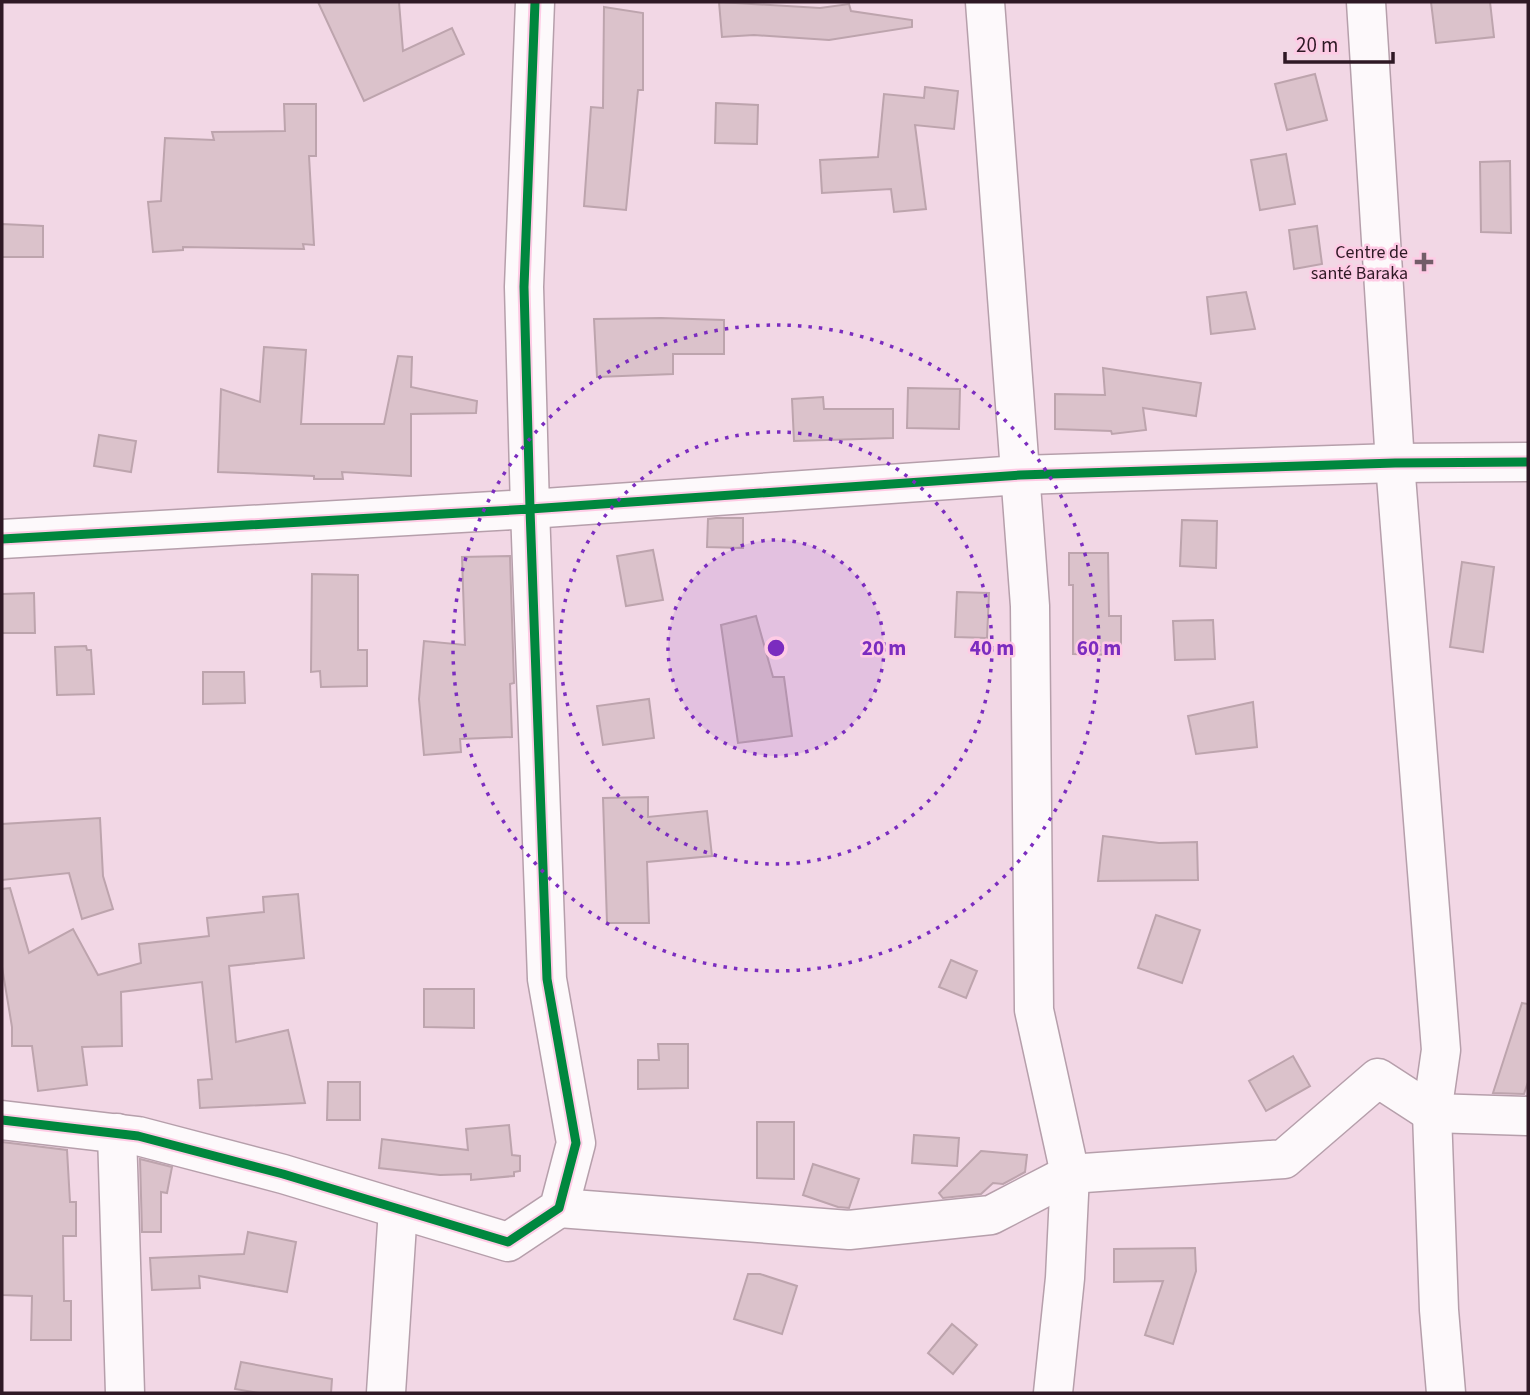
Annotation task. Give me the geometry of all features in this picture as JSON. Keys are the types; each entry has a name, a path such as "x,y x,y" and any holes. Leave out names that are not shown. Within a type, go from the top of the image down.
{"street":[{"path":"535,2 524,287 530,509 547,979 576,1143 559,1208"},
{"path":"985,2 1030,606 1034,1010 1070,1174 1065,1278 1053,1393"},
{"path":"1366,2 1395,463 1441,1050 1432,1113 1439,1310 1446,1393"},
{"path":"2,539 530,509 1020,475 1395,463 1528,462"},
{"path":"2,1120 138,1136 283,1174 508,1242 559,1208 849,1230 991,1215 1070,1174 1284,1159 1378,1078 1432,1113 1528,1116"},
{"path":"117,1133 125,1393"},
{"path":"386,1393 398,1209"}],"building":[{"path":"318,2 399,2 403,51 452,28 464,54 364,101"},
{"path":"719,2 820,8 849,4 851,11 912,20 912,27 829,40 754,35 722,37"},
{"path":"1431,2 1490,2 1494,37 1436,43"},
{"path":"604,7 643,13 643,90 638,90 626,210 584,206 591,107 603,108"},
{"path":"1315,74 1327,120 1287,130 1275,84"},
{"path":"925,87 958,91 954,129 915,125 926,209 894,212 891,189 822,193 820,160 878,157 884,94 924,98"},
{"path":"716,103 758,105 757,144 715,143"},
{"path":"284,104 316,104 316,156 309,156 314,245 303,244 304,249 183,247 183,250 153,252 148,202 161,201 165,138 214,140 212,132 285,131"},
{"path":"1286,154 1295,204 1260,210 1251,160"},
{"path":"1510,161 1511,233 1481,232 1480,162"},
{"path":"2,224 43,226 43,257 2,257"},
{"path":"1317,226 1322,264 1294,269 1289,230"},
{"path":"1246,292 1255,329 1211,334 1207,297"},
{"path":"594,319 724,320 724,354 673,354 673,374 597,377"},
{"path":"264,347 306,350 301,424 384,424 398,356 412,357 411,387 477,401 476,413 411,414 411,476 342,472 343,479 314,479 314,476 218,472 221,389 260,402"},
{"path":"1103,368 1201,383 1196,416 1143,408 1146,430 1112,434 1111,431 1055,429 1055,394 1105,395"},
{"path":"908,388 960,389 959,429 907,428"},
{"path":"823,397 824,409 893,409 893,438 794,441 792,399"},
{"path":"99,435 136,441 131,472 94,466"},
{"path":"743,518 743,548 707,547 708,519"},
{"path":"1182,520 1217,521 1216,568 1180,566"},
{"path":"653,550 663,600 626,606 617,556"},
{"path":"1069,553 1108,553 1109,616 1121,616 1121,655 1073,654 1073,585 1069,585"},
{"path":"510,556 514,683 510,684 512,737 460,739 461,752 424,755 419,699 424,641 465,645 462,557"},
{"path":"1462,562 1494,567 1483,652 1450,647"},
{"path":"312,574 358,575 358,650 367,650 367,686 321,687 320,671 311,672"},
{"path":"957,592 989,593 987,638 955,637"},
{"path":"34,593 35,633 2,633 2,594"},
{"path":"756,616 773,677 784,677 792,736 738,743 721,625"},
{"path":"1213,620 1215,659 1175,660 1173,621"},
{"path":"86,646 87,650 91,650 94,694 57,695 55,647"},
{"path":"203,672 244,672 245,703 203,704"},
{"path":"649,699 654,738 603,745 597,706"},
{"path":"1253,702 1257,747 1196,754 1188,716"},
{"path":"648,797 648,817 707,811 712,856 647,862 649,923 607,923 603,798"},
{"path":"100,818 103,876 113,909 82,919 69,873 2,880 2,824"},
{"path":"1103,836 1159,843 1197,842 1198,880 1098,881"},
{"path":"10,888 29,953 73,929 98,975 141,963 139,944 209,936 207,918 264,912 263,897 298,894 304,958 229,966 236,1042 288,1030 305,1103 200,1108 198,1080 212,1079 202,982 121,992 122,1046 82,1047 87,1085 38,1091 32,1046 12,1046 12,1027 2,967 2,889"},
{"path":"1156,915 1200,930 1182,983 1138,968"},
{"path":"951,960 977,971 966,998 939,987"},
{"path":"424,989 474,989 474,1028 424,1027"},
{"path":"1522,1003 1528,1004 1528,1082 1524,1094 1493,1093"},
{"path":"658,1044 688,1044 688,1088 638,1089 638,1060 659,1060"},
{"path":"1293,1056 1310,1086 1266,1111 1249,1081"},
{"path":"328,1082 360,1082 360,1120 327,1120"},
{"path":"757,1122 794,1122 794,1179 757,1178"},
{"path":"509,1125 512,1155 520,1156 520,1171 514,1172 514,1176 471,1180 471,1174 440,1175 379,1168 382,1139 468,1150 466,1129"},
{"path":"914,1135 959,1138 957,1166 912,1163"},
{"path":"2,1142 67,1150 70,1202 76,1202 76,1236 63,1236 64,1301 71,1301 71,1340 31,1340 32,1296 2,1295"},
{"path":"981,1151 1027,1155 1025,1172 1003,1184 993,1183 981,1194 943,1198 939,1193"},
{"path":"140,1159 172,1167 167,1193 161,1192 161,1232 142,1232"},
{"path":"813,1164 859,1179 849,1208 803,1195"},
{"path":"248,1232 296,1242 287,1292 199,1276 200,1288 152,1290 150,1258 244,1254"},
{"path":"1195,1248 1196,1271 1173,1344 1145,1335 1163,1281 1114,1282 1114,1249"},
{"path":"748,1274 760,1274 797,1286 782,1334 734,1319"},
{"path":"952,1324 977,1345 953,1374 928,1353"},
{"path":"241,1362 332,1379 331,1393 259,1393 235,1389"}],"cycle path":[{"path":"535,2 524,287 530,509 1020,475 1395,463 1528,462"},
{"path":"2,539 530,509 547,979 576,1143 559,1208 508,1242 283,1174 138,1136 2,1120"}],"place":[{"name":"Centre de santé Baraka","path":"1424,262"}]}
